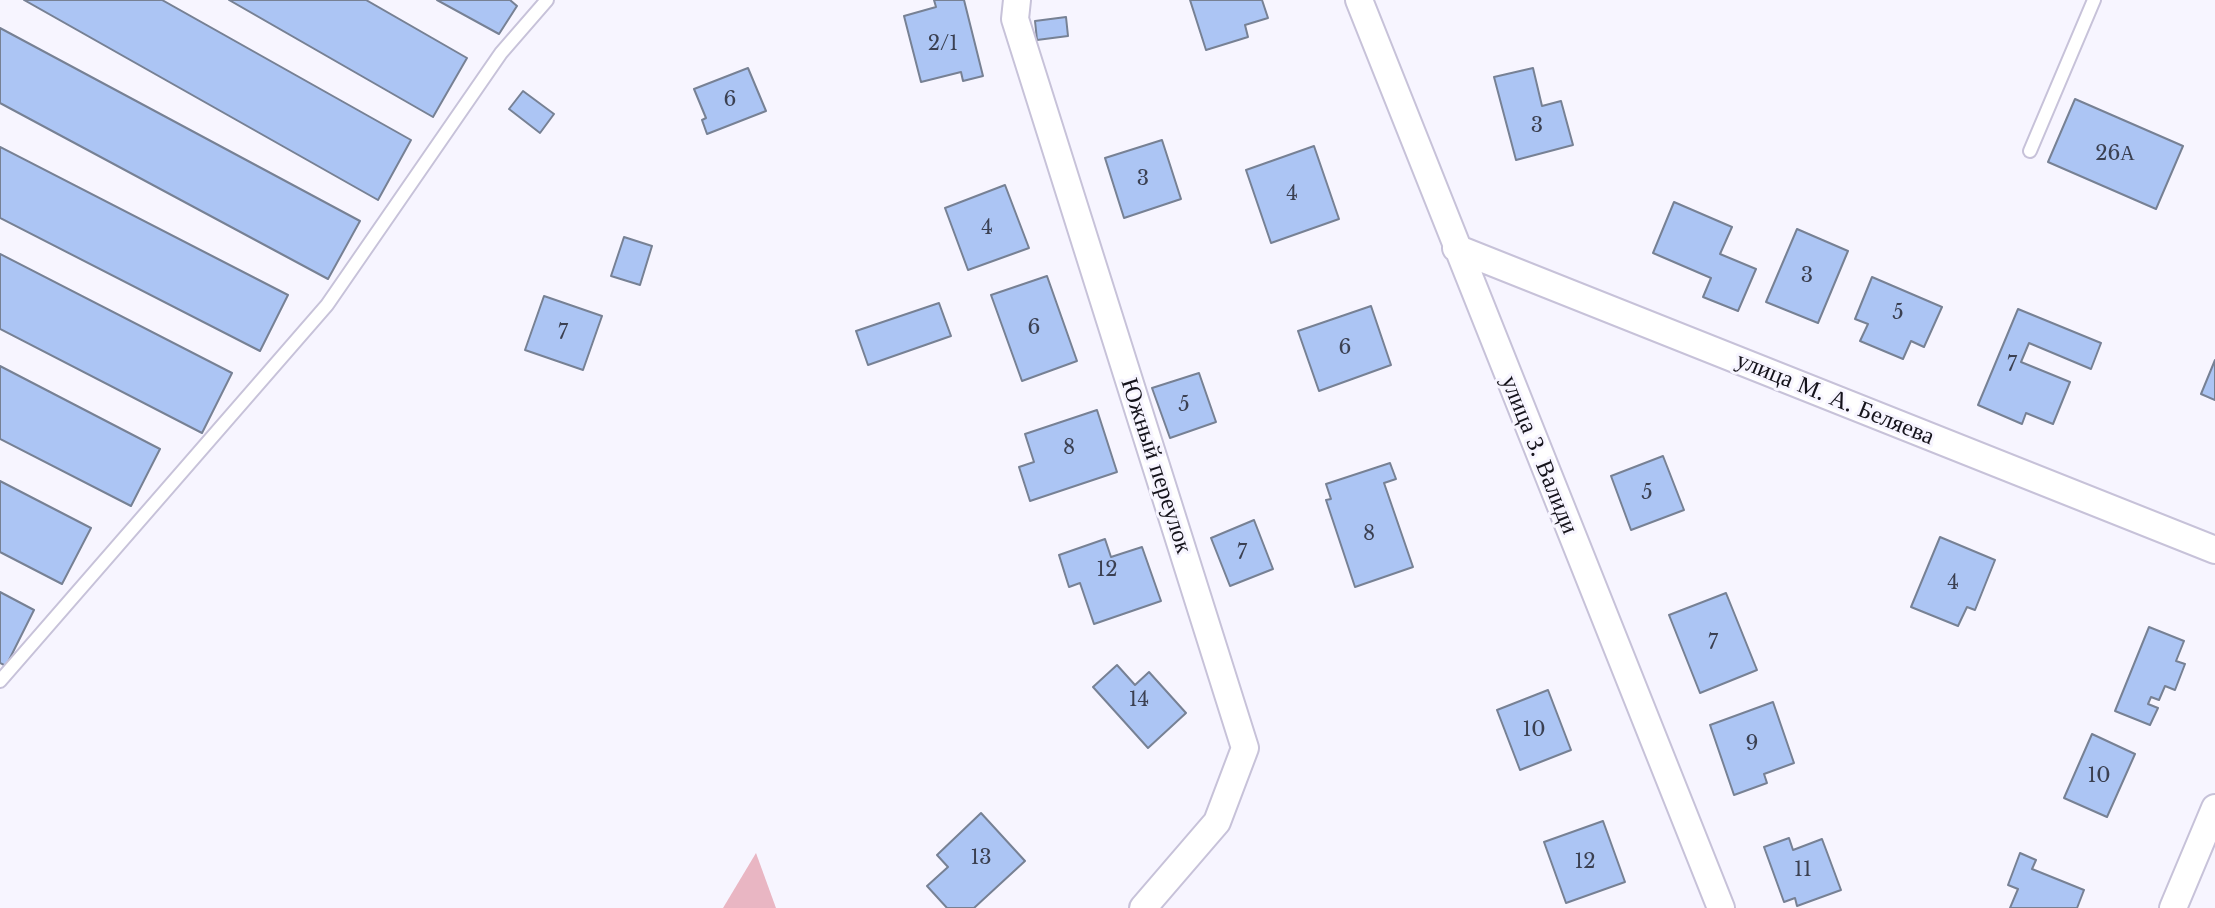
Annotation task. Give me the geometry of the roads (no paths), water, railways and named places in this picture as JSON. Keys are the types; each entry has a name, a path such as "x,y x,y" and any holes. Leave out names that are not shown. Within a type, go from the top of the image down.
{"street":[{"name":"Южный переулок","path":"1017,0 1015,19 1245,748 1217,822 1143,908"},
{"name":"улица З. Валиди","path":"1359,0 1721,908"},
{"name":"улица М. А. Беляева","path":"1456,248 2215,550"},
{"path":"2173,908 2215,808"}],"lane":[{"path":"0,681 327,305 501,53 547,0"},
{"path":"2030,151 2094,0"}]}
